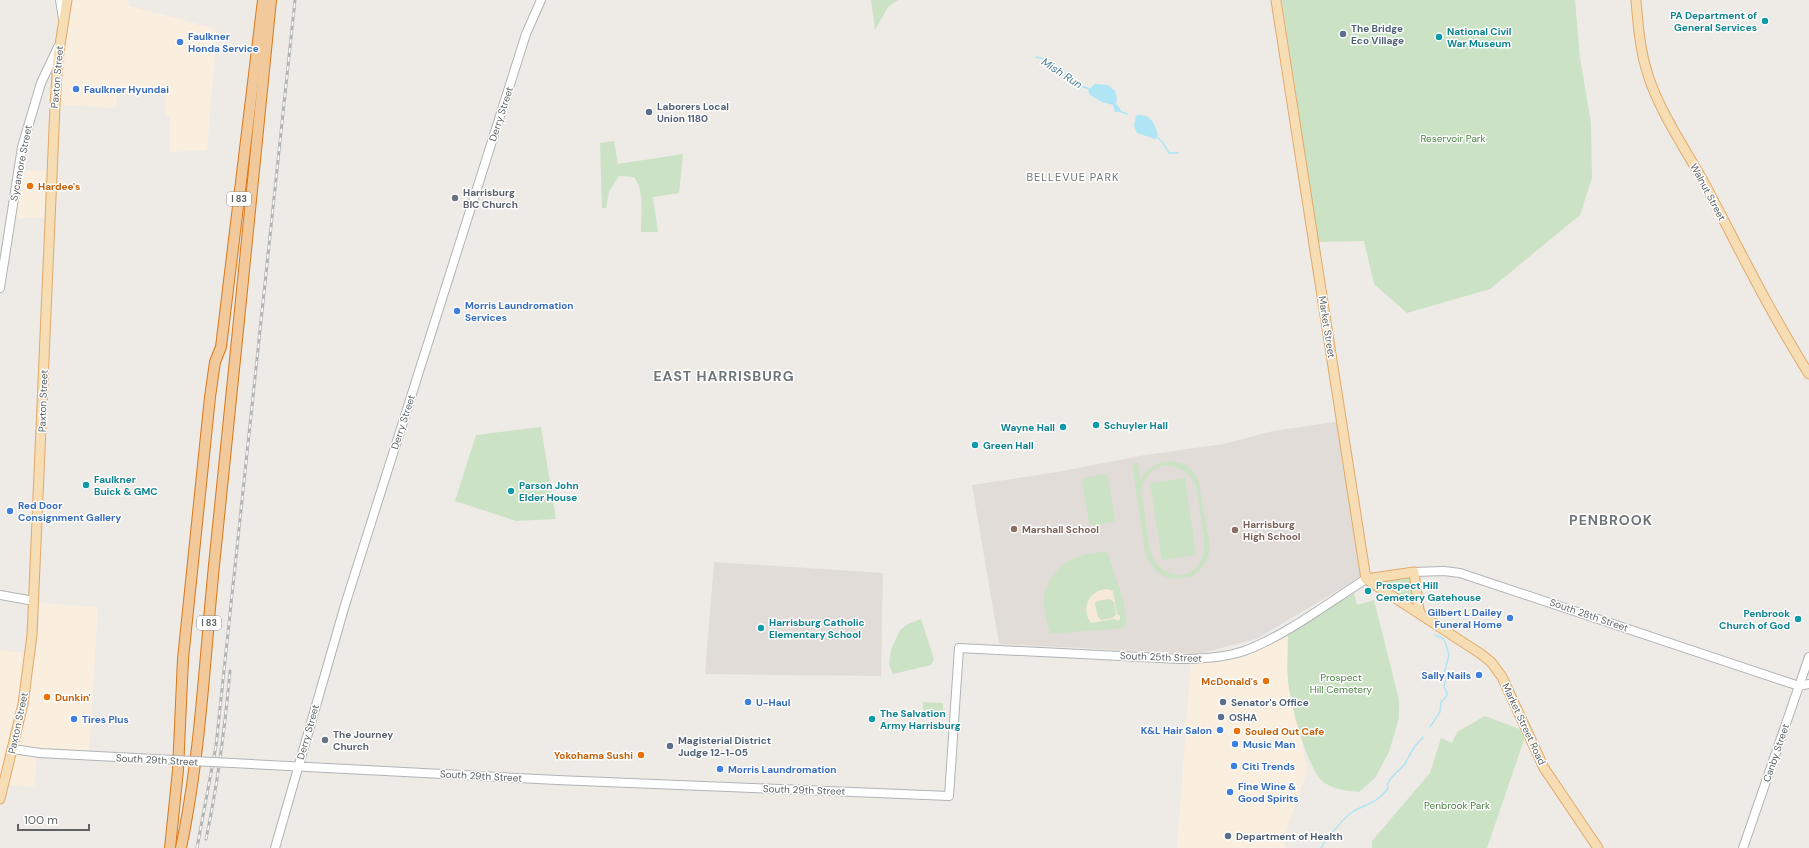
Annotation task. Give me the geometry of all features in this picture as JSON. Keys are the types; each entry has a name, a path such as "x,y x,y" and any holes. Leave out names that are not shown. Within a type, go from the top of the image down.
{"highway":[{"name":"I 83","path":"170,848 178,770 183,659 210,397 215,362 221,347 263,0"},
{"name":"I 83","path":"181,848 192,792 202,710 212,582 271,0"}],"main road":[{"name":"Paxton Street","path":"0,799 13,749 29,669 34,601 54,119 60,44 67,0"},
{"name":"Market Street","path":"1276,0 1366,579"},
{"name":"Walnut Street","path":"1636,0 1639,33 1648,76 1663,109 1707,188 1787,340 1809,374"},
{"name":"South 28th Street","path":"1366,579 1414,572"},
{"path":"1414,572 1419,610 1425,618"},
{"path":"1366,579 1425,618"},
{"name":"Market Street Road","path":"1425,618 1481,654 1495,666 1505,682 1544,768 1598,848"}],"street":[{"path":"60,0 63,19"},
{"name":"Derry Street","path":"275,848 345,605 409,407 446,282 526,34 540,1"},
{"name":"Sycamore Street","path":"0,288 24,140 41,83 60,44"},
{"name":"South 28th Street","path":"1414,572 1444,571 1460,573 1799,686 1809,684"},
{"name":"South 25th Street","path":"949,796 959,648 1172,659 1207,658 1242,652 1262,643 1366,579"},
{"path":"0,595 34,601"},
{"name":"Canby Street","path":"1743,848 1809,657"},
{"name":"South 29th Street","path":"13,749 40,753 298,767 558,780 949,796"}],"shaded area":[{"path":"73,0 128,0 129,6 217,29 207,150 170,152 170,117 165,116 165,94 117,91 116,108 60,105 67,35"},
{"path":"21,170 46,171 44,218 14,218"},
{"path":"1341,421 1361,577 1256,639 1198,654 999,644 972,485 1057,472 1145,455 1223,444 1273,431"},
{"path":"714,562 883,573 881,676 705,674"},
{"path":"40,603 98,607 89,751 37,749 35,787 16,786 0,780 0,650 36,655"},
{"path":"1288,629 1289,688 1299,728 1307,772 1287,828 1285,848 1177,848 1191,659 1242,652"}],"green space":[{"path":"871,0 898,0 888,7 875,30"},
{"name":"Reservoir Park","path":"1282,0 1575,0 1580,58 1591,123 1592,178 1580,215 1490,289 1407,313 1374,284 1364,241 1318,242"},
{"path":"614,141 618,164 683,154 679,193 653,197 658,232 641,232 641,197 640,190 634,177 619,176 609,192 606,208 602,208 600,143"},
{"path":"541,427 556,519 516,521 455,501 476,435"},
{"path":"1171,461 1189,467 1198,479 1210,546 1208,558 1201,569 1192,576 1176,579 1165,577 1156,571 1146,557 1132,463 1138,463 1140,480 1153,466","holes":["1162,466 1173,466 1183,470 1191,478 1196,487 1203,530 1204,552 1200,562 1194,570 1186,574 1178,575 1169,573 1161,568 1154,560 1150,550 1142,500 1143,486 1148,475 1154,470"]},
{"path":"1106,474 1108,476 1115,519 1113,522 1093,526 1089,523 1082,481 1084,478"},
{"path":"1185,478 1196,555 1162,560 1150,483"},
{"path":"1107,551 1123,600 1127,621 1123,628 1050,634 1045,613 1044,600 1046,588 1054,574 1066,562 1081,556"},
{"path":"1407,577 1411,580 1414,602 1412,603 1380,580"},
{"name":"Prospect Hill Cemetery","path":"1354,593 1357,605 1374,600 1399,700 1399,718 1389,752 1375,778 1359,792 1329,786 1321,780 1316,773 1306,750 1293,710 1287,668 1288,633"},
{"path":"921,619 934,659 931,665 893,674 889,664 891,650 900,630 908,624"},
{"path":"923,702 943,703 943,717 923,716"},
{"name":"Penbrook Park","path":"1485,716 1522,730 1524,740 1487,848 1372,848 1372,841 1430,773 1441,738 1452,743 1457,732"}],"sand":[{"path":"1107,589 1113,591 1117,614 1120,616 1118,621 1114,619 1091,623 1086,612 1086,606 1091,596 1101,590","holes":["1110,599 1114,602 1116,614 1113,618 1101,620 1098,617 1095,604 1097,601"]}],"water":[{"path":"1095,84 1108,85 1115,91 1117,99 1116,103 1121,110 1119,112 1115,112 1113,105 1102,102 1090,95 1088,90"},
{"path":"1143,115 1152,121 1158,135 1155,139 1137,133 1134,126 1136,116"}],"waterway":[{"name":"Mish Run","path":"1036,57 1045,59 1062,74 1081,86 1090,89"},
{"name":"Mish Run","path":"1119,111 1127,114"},
{"path":"1157,137 1169,153 1178,153"},
{"path":"1430,727 1440,712 1441,702 1447,694 1444,686 1447,678 1444,674 1449,655 1444,639 1435,635"},
{"path":"1321,848 1339,824 1351,813 1375,801 1384,794 1388,788 1387,785 1391,778 1404,765 1415,746 1423,737"}],"railway":[{"path":"197,848 216,746 295,0"},
{"path":"206,839 221,755 230,671"}],"place":[{"name":"PA Department of General Services","path":"1765,21"},
{"name":"The Bridge Eco Village","path":"1343,34"},
{"name":"National Civil War Museum","path":"1439,37"},
{"name":"Faulkner Honda Service","path":"180,42"},
{"name":"Faulkner Hyundai","path":"76,89"},
{"name":"Laborers Local Union 1180","path":"649,112"},
{"name":"Hardee's","path":"30,186"},
{"name":"Harrisburg BIC Church","path":"455,198"},
{"name":"Morris Laundromation Services","path":"457,311"},
{"name":"Schuyler Hall","path":"1096,425"},
{"name":"Wayne Hall","path":"1063,427"},
{"name":"Green Hall","path":"975,445"},
{"name":"Faulkner Buick & GMC","path":"86,485"},
{"name":"Parson John Elder House","path":"511,491"},
{"name":"Red Door Consignment Gallery","path":"10,511"},
{"name":"Marshall School","path":"1014,529"},
{"name":"Harrisburg High School","path":"1235,530"},
{"name":"Prospect Hill Cemetery Gatehouse","path":"1368,591"},
{"name":"Gilbert L Dailey Funeral Home","path":"1510,618"},
{"name":"Penbrook Church of God","path":"1798,619"},
{"name":"Harrisburg Catholic Elementary School","path":"761,628"},
{"name":"Sally Nails","path":"1479,675"},
{"name":"McDonald's","path":"1266,681"},
{"name":"Dunkin'","path":"47,697"},
{"name":"U-Haul","path":"748,702"},
{"name":"Senator's Office","path":"1223,702"},
{"name":"OSHA","path":"1221,717"},
{"name":"Tires Plus","path":"74,719"},
{"name":"The Salvation Army Harrisburg","path":"872,719"},
{"name":"K&L Hair Salon","path":"1220,730"},
{"name":"Souled Out Cafe","path":"1237,731"},
{"name":"The Journey Church","path":"325,740"},
{"name":"Music Man","path":"1235,744"},
{"name":"Magisterial District Judge 12-1-05","path":"670,746"},
{"name":"Yokohama Sushi","path":"641,755"},
{"name":"Citi Trends","path":"1234,766"},
{"name":"Morris Laundromation","path":"720,769"},
{"name":"Fine Wine & Good Spirits","path":"1230,792"},
{"name":"Department of Health","path":"1228,836"}],"district":[{"name":"BELLEVUE PARK","path":"1073,177"},
{"name":"EAST HARRISBURG","path":"724,376"},
{"name":"PENBROOK","path":"1611,520"}]}
